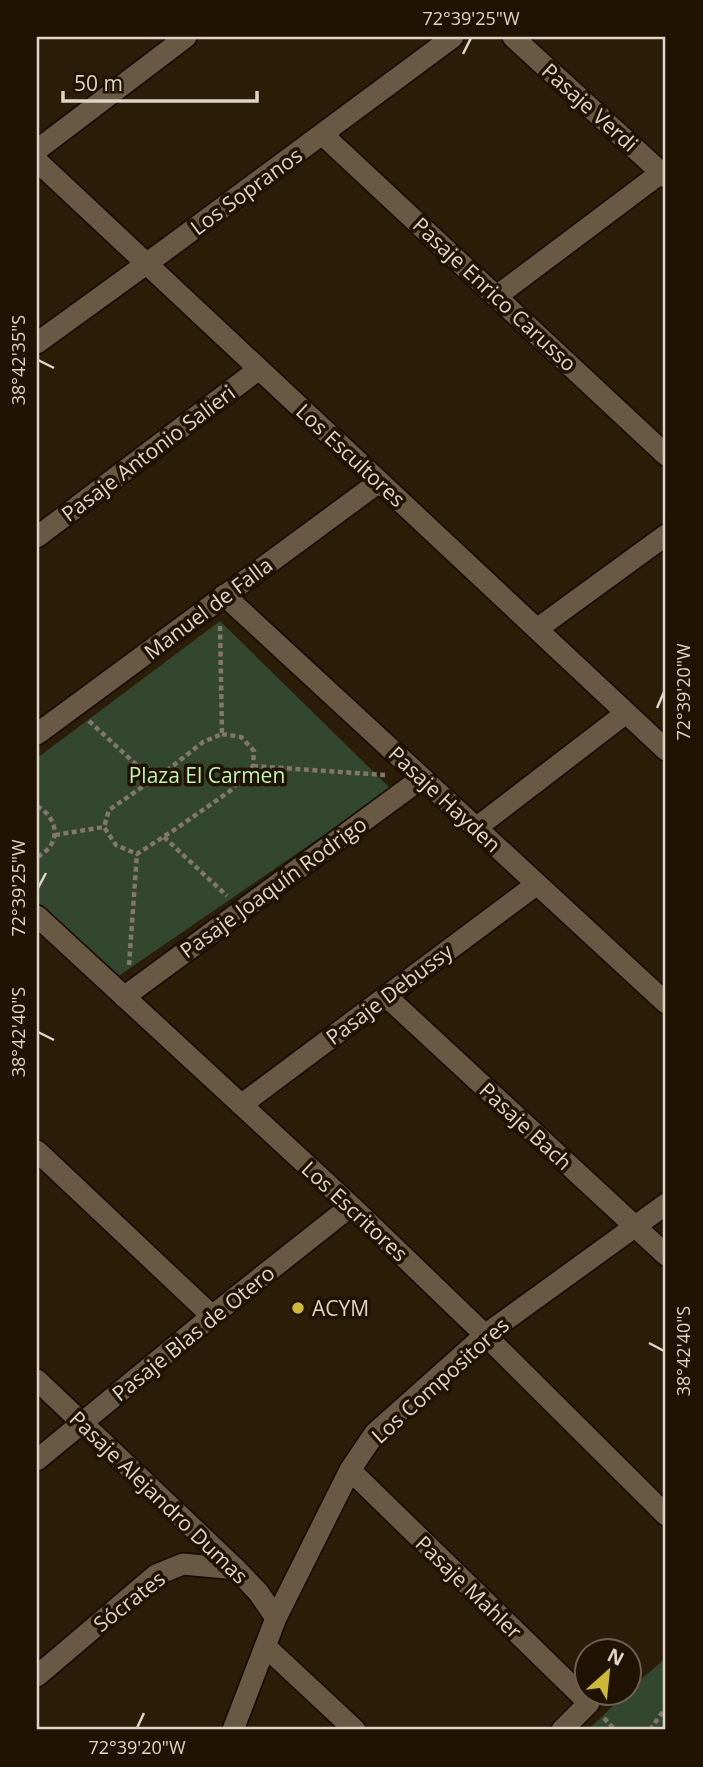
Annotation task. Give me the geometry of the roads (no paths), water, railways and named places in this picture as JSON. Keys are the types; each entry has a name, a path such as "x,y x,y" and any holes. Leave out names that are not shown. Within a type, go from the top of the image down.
{"street":[{"path":"37,150 186,37"},
{"name":"Los Sopranos","path":"37,343 453,37"},
{"name":"Pasaje Verdi","path":"513,37 664,175"},
{"name":"Pasaje Enrico Carusso","path":"323,134 666,455"},
{"name":"Los Escultores","path":"37,161 666,750"},
{"path":"497,296 664,175"},
{"name":"Pasaje Antonio Salieri","path":"37,537 260,369"},
{"name":"Manuel de Falla","path":"37,734 379,482"},
{"path":"537,629 666,535"},
{"name":"Pasaje Hayden","path":"224,595 666,1003"},
{"path":"476,828 626,713"},
{"name":"Pasaje Joaquín Rodrigo","path":"124,997 422,778"},
{"name":"Pasaje Debussy","path":"241,1105 537,884"},
{"name":"Los Escritores","path":"37,916 351,1206 666,1515"},
{"name":"Pasaje Bach","path":"386,996 666,1255"},
{"path":"37,1151 212,1316"},
{"name":"Los Compositores","path":"233,1730 276,1618 350,1470 375,1433 485,1335 666,1204"},
{"name":"Pasaje Blas de Otero","path":"37,1460 351,1206"},
{"name":"Pasaje Alejandro Dumas","path":"37,1380 236,1569 258,1592 276,1618"},
{"name":"Pasaje Mahler","path":"350,1470 589,1703 562,1730"},
{"name":"Sócrates","path":"37,1676 156,1575 183,1564 236,1569"},
{"path":"265,1646 355,1730"}],"place":[{"name":"ACYM","path":"298,1308"}],"park label":[{"name":"Plaza El Carmen","path":"207,775"}]}
